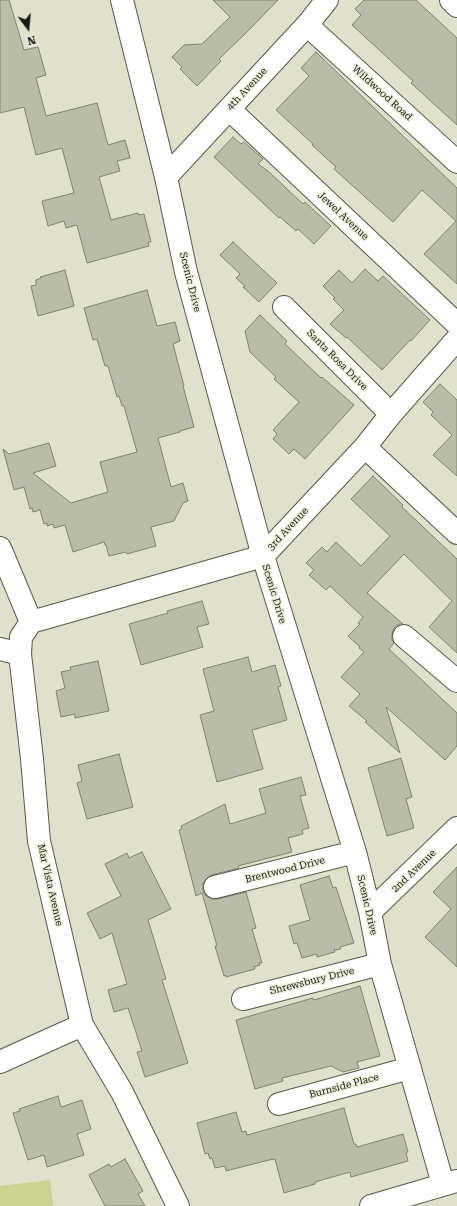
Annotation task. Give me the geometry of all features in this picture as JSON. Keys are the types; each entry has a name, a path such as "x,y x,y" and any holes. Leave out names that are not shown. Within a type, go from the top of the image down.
{"street":[{"name":"Scenic Drive","path":"122,0 166,178 186,272 263,556 355,852 370,912 380,964 410,1068 450,1182"},
{"name":"4th Avenue","path":"166,178 307,25 328,0"},
{"path":"451,0 457,6"},
{"name":"Wildwood Road","path":"307,25 457,162"},
{"name":"Jewel Avenue","path":"229,109 457,324"},
{"name":"Santa Rosa Drive","path":"284,307 391,414"},
{"name":"3rd Avenue","path":"31,622 263,556 365,447 391,414 457,339"},
{"path":"365,447 457,533"},
{"path":"0,548 31,622"},
{"name":"Mar Vista Avenue","path":"31,622 10,652 32,759 39,841 82,1025 122,1092 178,1206"},
{"path":"404,636 457,681"},
{"name":"2nd Avenue","path":"370,912 455,834"},
{"name":"Brentwood Drive","path":"215,887 355,852"},
{"name":"Shrewsbury Drive","path":"243,998 380,964"},
{"path":"0,1062 82,1025"},
{"name":"Burnside Place","path":"279,1104 410,1068"},
{"path":"371,1206 450,1182"}],"green space":[{"path":"50,1180 53,1206 0,1206 0,1186"}],"building":[{"path":"0,0 9,0 24,50 38,47 46,75 36,78 46,116 97,103 108,145 125,140 130,158 117,161 120,171 99,177 111,220 138,213 138,215 144,214 151,242 148,242 149,246 87,263 77,225 66,228 64,221 48,226 42,201 74,193 62,148 36,155 24,107 0,113"},
{"path":"213,0 278,0 219,59 221,61 197,86 180,69 182,67 172,57 184,45 202,44 230,17"},
{"path":"364,0 416,0 457,38 457,125 411,83 413,81 352,25 361,15 355,9"},
{"path":"316,52 457,188 457,284 424,254 456,221 422,190 393,222 334,169 336,167 276,110 309,76 301,68"},
{"path":"233,137 241,144 244,142 263,159 258,164 268,171 303,204 305,202 331,226 314,244 298,229 296,231 280,217 279,218 214,157"},
{"path":"233,242 277,283 259,302 236,278 240,274 220,255"},
{"path":"365,269 378,281 383,276 430,320 382,370 347,337 346,338 330,324 344,310 323,286 339,270 352,283"},
{"path":"65,270 74,306 38,316 31,286 36,285 36,280 41,278 40,277"},
{"path":"147,290 157,326 175,322 180,341 173,344 194,427 158,438 171,487 183,483 188,501 183,503 174,521 151,527 156,546 127,554 126,552 109,556 104,542 73,552 65,525 54,528 53,524 47,526 47,523 44,524 40,510 33,512 32,508 30,509 24,487 14,490 3,449 9,454 49,443 56,466 33,473 71,503 108,492 100,462 137,452 124,406 122,406 119,396 117,397 108,366 105,366 97,339 93,340 84,308"},
{"path":"260,315 287,341 285,344 321,378 322,377 354,405 305,459 294,449 289,454 273,439 277,434 273,430 299,402 274,379 276,377 250,352 245,331"},
{"path":"440,384 457,400 457,476 433,455 452,435 431,415 433,412 423,402"},
{"path":"373,476 403,505 402,507 457,559 457,653 429,627 452,601 404,554 367,593 403,624 399,624 394,628 392,640 394,643 389,649 457,713 457,746 445,760 386,707 400,753 349,706 360,694 341,677 364,652 348,636 360,624 358,623 363,617 330,586 326,590 309,575 314,570 306,563 322,547 327,552 336,542 361,566 390,536 351,499"},
{"path":"202,601 209,624 197,627 203,647 141,665 129,624 168,613 167,611"},
{"path":"248,657 252,672 275,665 281,686 278,687 287,720 252,730 263,769 217,782 200,715 214,711 203,669"},
{"path":"98,661 109,711 75,718 75,714 61,717 56,691 65,688 61,672 71,670 70,667"},
{"path":"119,754 133,807 87,819 77,783 82,781 78,765"},
{"path":"401,758 412,797 406,799 414,828 387,836 368,768"},
{"path":"301,777 306,795 300,796 309,828 302,830 303,834 288,838 292,852 238,866 239,868 212,875 203,883 203,890 206,896 212,899 218,899 246,892 256,928 252,929 262,963 259,963 260,965 254,967 255,969 226,977 226,975 224,976 215,946 217,946 202,893 196,896 179,830 182,829 181,826 225,804 230,824 266,813 259,789"},
{"path":"142,852 171,909 148,920 166,979 162,980 188,1063 145,1077 137,1052 142,1051 128,1008 114,1012 108,990 127,984 112,933 100,939 87,913 121,896 105,864 127,853 129,858"},
{"path":"457,867 457,967 425,937 451,909 433,892"},
{"path":"329,876 333,888 336,887 354,943 340,947 341,949 334,950 335,952 317,957 317,954 302,958 297,943 294,944 289,926 310,920 300,885"},
{"path":"360,986 380,1056 357,1062 359,1068 343,1072 331,1066 282,1078 283,1081 255,1089 236,1020 313,998 314,1000"},
{"path":"58,1096 61,1107 82,1100 91,1129 77,1134 84,1155 47,1167 44,1155 28,1160 13,1113 20,1111 19,1109"},
{"path":"344,1108 354,1144 356,1144 357,1147 403,1134 408,1152 406,1153 408,1161 351,1177 350,1172 284,1193 275,1159 226,1171 225,1166 215,1168 212,1158 210,1159 208,1153 205,1154 197,1123 236,1112 242,1132 246,1131 247,1135"},
{"path":"125,1159 143,1191 138,1194 145,1206 105,1206 89,1175 109,1164 111,1167"}]}
